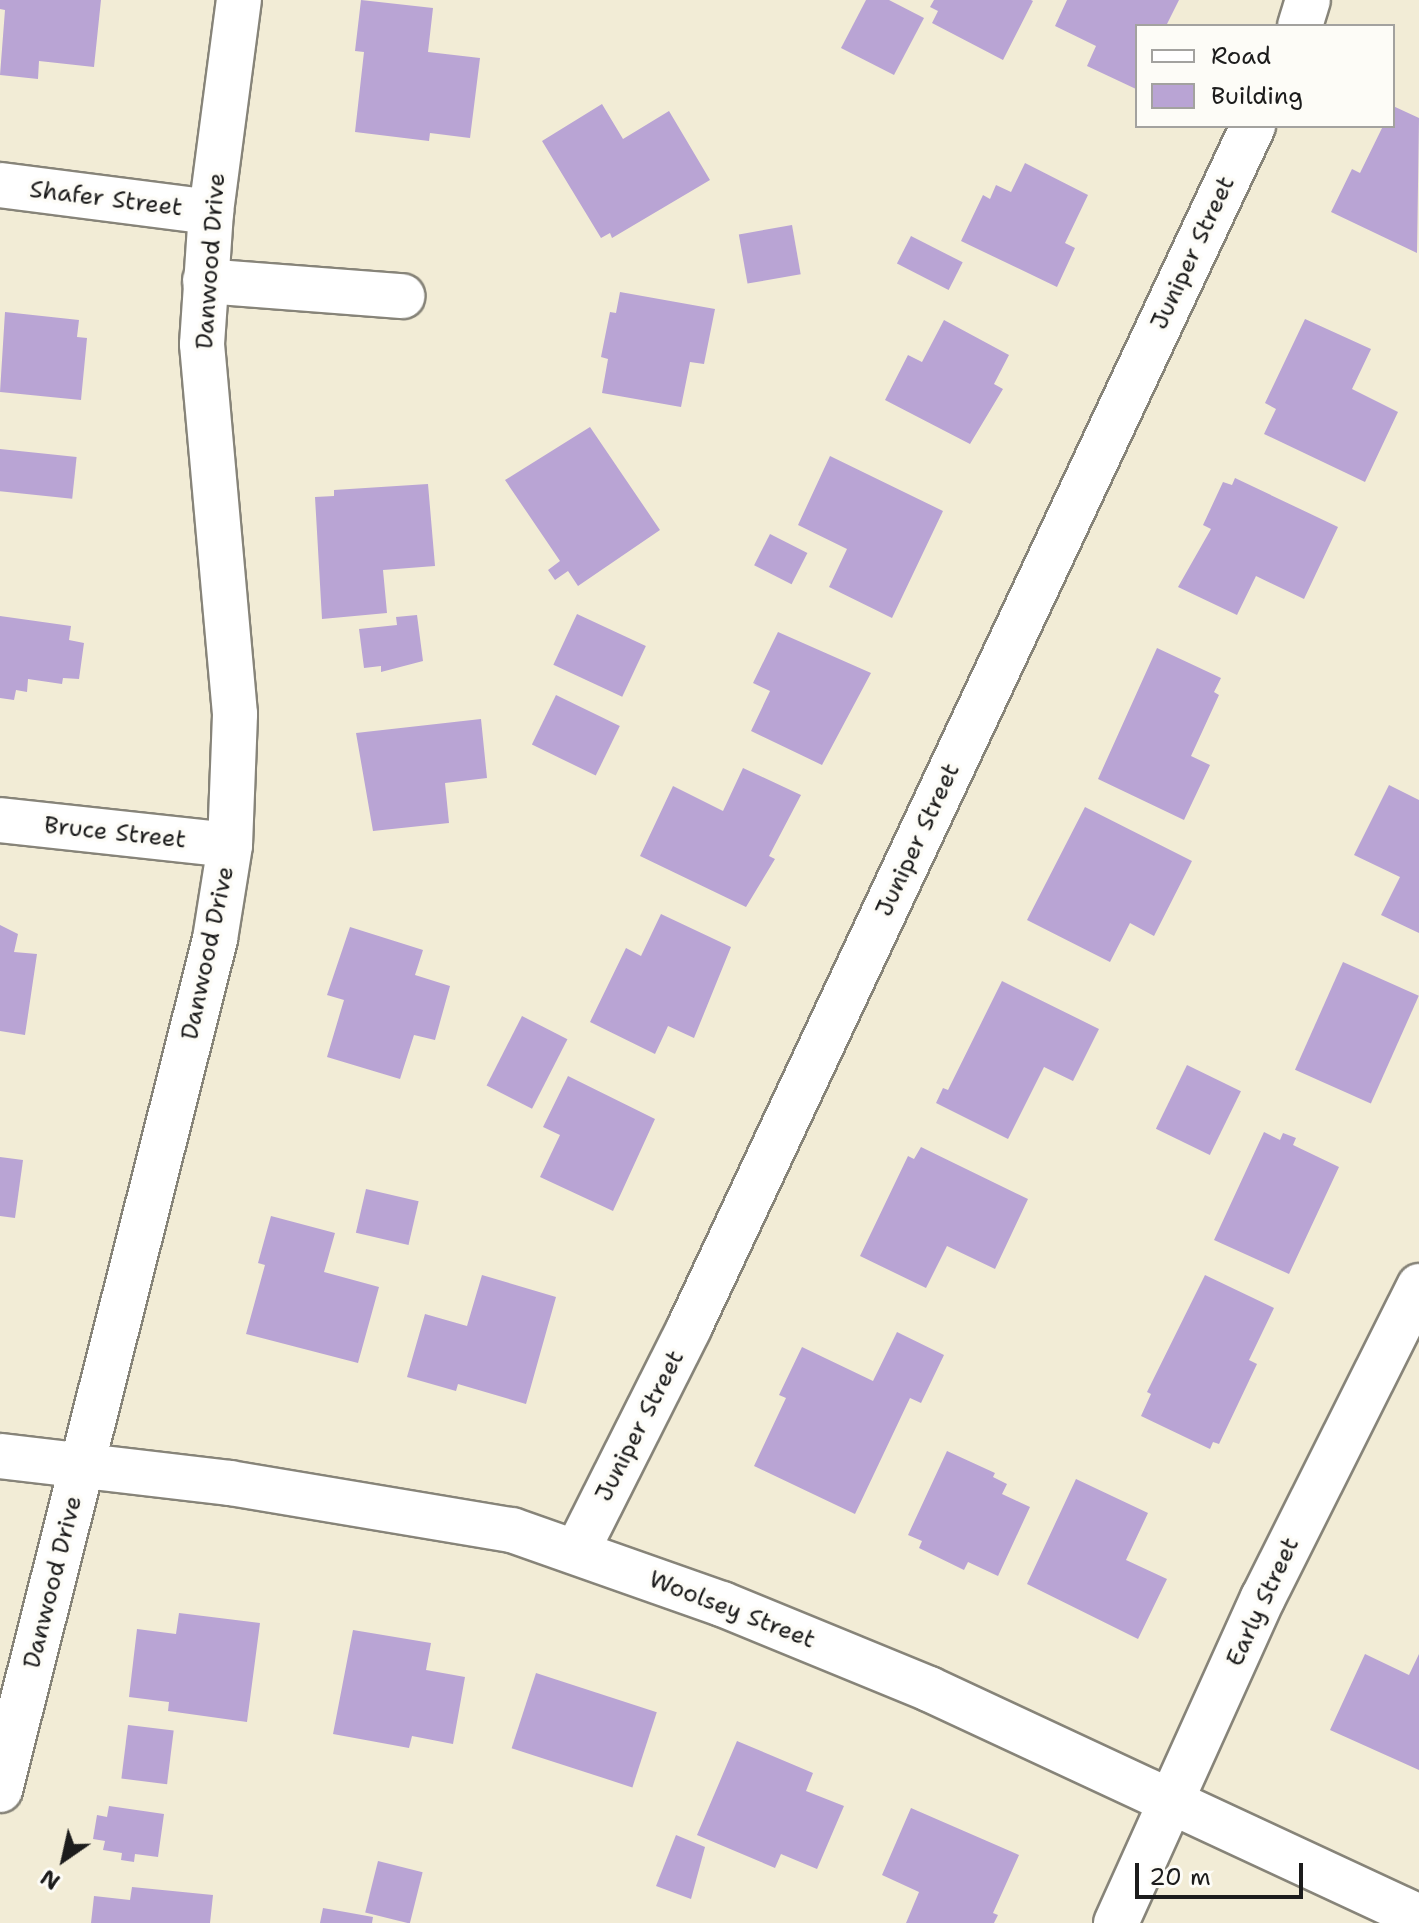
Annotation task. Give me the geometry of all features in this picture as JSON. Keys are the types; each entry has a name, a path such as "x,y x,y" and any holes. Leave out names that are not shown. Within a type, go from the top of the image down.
{"street":[{"name":"Danwood Drive","path":"0,1790 215,939 230,845 235,714 202,344 211,212 239,0"},
{"path":"1301,24 1308,0"},
{"name":"Juniper Street","path":"577,1551 689,1328 1252,128"},
{"name":"Shafer Street","path":"0,185 211,212"},
{"path":"205,281 402,296"},
{"name":"Bruce Street","path":"0,820 230,845"},
{"name":"Early Street","path":"1116,1923 1263,1598 1419,1286"},
{"name":"Woolsey Street","path":"0,1456 82,1464 512,1530 577,1551 722,1604 929,1689 1419,1917"}],"building":[{"path":"0,0 101,0 94,67 39,61 38,79 0,75 5,10 0,9"},
{"path":"361,0 433,8 428,52 480,58 470,138 430,133 429,141 355,132 364,52 355,51"},
{"path":"866,0 889,0 924,18 894,75 841,48"},
{"path":"934,0 1033,1 1003,60 932,23 938,11 930,7"},
{"path":"1067,0 1179,0 1167,24 1135,24 1135,89 1087,66 1096,46 1055,26"},
{"path":"602,104 623,139 669,111 710,180 612,238 610,233 601,238 542,141"},
{"path":"1395,107 1419,118 1417,253 1331,212 1352,169 1360,173 1382,128 1395,128"},
{"path":"1025,163 1088,195 1065,243 1075,248 1057,287 961,241 983,195 990,199 996,185 1011,192"},
{"path":"792,225 801,274 748,284 739,234"},
{"path":"911,236 963,262 949,290 897,264"},
{"path":"620,292 715,309 704,364 690,362 681,407 602,393 608,359 601,357 610,312 616,313"},
{"path":"5,312 79,320 77,337 87,338 81,400 0,392"},
{"path":"1305,319 1371,349 1352,389 1398,412 1365,482 1264,434 1276,409 1265,403"},
{"path":"944,320 1009,355 994,384 1003,389 970,444 885,400 908,355 922,362"},
{"path":"590,427 660,530 578,586 568,571 555,580 548,570 560,561 505,480"},
{"path":"0,449 77,457 72,499 0,491"},
{"path":"830,456 943,511 892,618 829,587 847,549 798,525"},
{"path":"1235,478 1338,527 1304,599 1256,576 1237,615 1178,587 1211,529 1203,525 1223,482 1232,485"},
{"path":"428,484 435,566 383,570 387,613 322,619 315,497 334,496 334,490"},
{"path":"770,534 807,553 792,584 754,565"},
{"path":"577,614 646,646 622,697 553,665"},
{"path":"417,615 423,661 381,672 381,666 364,668 359,629 397,625 396,617"},
{"path":"0,616 71,626 69,640 84,643 79,679 63,678 62,684 28,679 27,692 16,690 14,700 0,698"},
{"path":"778,632 871,673 822,765 751,731 770,691 753,683"},
{"path":"1157,648 1221,678 1214,692 1219,695 1191,756 1210,765 1184,820 1098,779"},
{"path":"556,695 620,726 596,776 532,744"},
{"path":"481,719 487,778 445,783 449,823 373,831 356,733"},
{"path":"743,768 801,795 769,856 775,859 746,907 640,856 673,786 723,811"},
{"path":"1389,785 1419,800 1419,933 1381,915 1400,877 1354,855"},
{"path":"1085,807 1192,861 1154,936 1130,923 1110,962 1027,920"},
{"path":"661,914 731,947 694,1038 668,1026 655,1054 590,1022 626,948 641,956"},
{"path":"0,925 18,934 14,952 37,954 25,1035 0,1031"},
{"path":"350,927 423,950 415,975 450,986 435,1040 414,1035 400,1079 327,1057 344,1000 327,995"},
{"path":"1343,962 1419,996 1371,1104 1295,1070"},
{"path":"1002,981 1099,1029 1073,1081 1044,1067 1008,1139 936,1103 943,1088 948,1090"},
{"path":"522,1016 567,1039 532,1109 487,1085"},
{"path":"1187,1065 1241,1091 1210,1155 1156,1129"},
{"path":"568,1076 655,1119 613,1211 540,1177 560,1135 543,1127"},
{"path":"1264,1132 1280,1140 1283,1133 1296,1138 1293,1145 1339,1167 1289,1274 1214,1240"},
{"path":"921,1147 1028,1199 995,1269 947,1246 926,1288 860,1256 908,1156 914,1159"},
{"path":"0,1157 23,1160 15,1218 0,1216"},
{"path":"366,1189 419,1201 408,1245 356,1233"},
{"path":"271,1216 335,1233 324,1272 379,1287 358,1363 246,1334 265,1265 258,1263"},
{"path":"482,1275 556,1297 526,1404 458,1384 456,1391 407,1377 425,1314 467,1326"},
{"path":"1205,1275 1274,1308 1249,1360 1257,1364 1219,1444 1213,1442 1210,1449 1141,1416 1151,1394 1147,1392"},
{"path":"897,1332 944,1355 921,1403 910,1398 855,1514 754,1466 786,1398 779,1395 802,1347 873,1381"},
{"path":"947,1451 995,1473 993,1477 1007,1484 1002,1494 1030,1507 998,1576 968,1562 964,1570 919,1548 922,1541 908,1535"},
{"path":"1076,1479 1148,1513 1126,1560 1167,1579 1138,1639 1027,1584"},
{"path":"179,1613 260,1623 247,1722 168,1711 169,1702 129,1697 137,1629 176,1634"},
{"path":"353,1630 431,1643 426,1670 465,1677 453,1744 412,1736 409,1748 333,1734"},
{"path":"1365,1654 1409,1675 1419,1654 1419,1770 1330,1730"},
{"path":"536,1673 657,1712 632,1787 512,1748"},
{"path":"128,1725 174,1731 167,1784 121,1779"},
{"path":"737,1741 813,1773 806,1791 844,1806 817,1869 781,1854 775,1868 697,1835"},
{"path":"109,1806 164,1814 158,1857 135,1854 134,1862 121,1860 122,1853 103,1850 105,1841 93,1839 97,1815 107,1817"},
{"path":"911,1808 1019,1855 993,1913 998,1915 994,1923 906,1923 919,1892 882,1875"},
{"path":"676,1835 705,1847 691,1899 656,1886"},
{"path":"378,1861 423,1872 410,1923 365,1912"},
{"path":"132,1887 213,1895 210,1923 91,1923 94,1896 130,1900"},
{"path":"323,1908 373,1917 372,1923 320,1923"}]}
